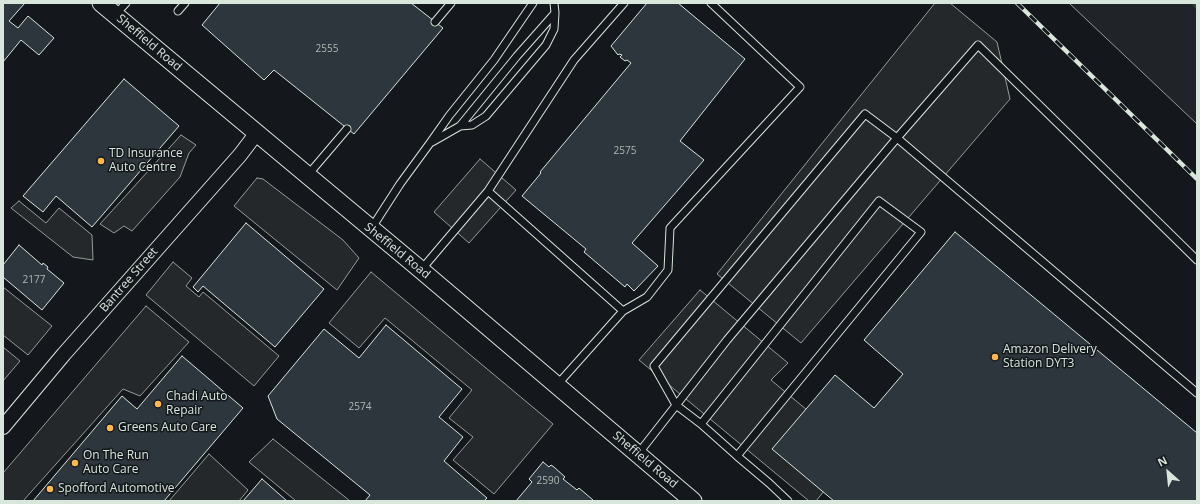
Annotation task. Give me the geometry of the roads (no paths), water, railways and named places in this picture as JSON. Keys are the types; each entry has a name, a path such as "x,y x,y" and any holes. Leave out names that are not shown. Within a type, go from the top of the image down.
{"street":[{"name":"Sheffield Road","path":"101,3 121,9 256,134 421,270 693,501"},
{"name":"Bantree Street","path":"3,427 64,354 240,155 256,134"}],"lane":[{"path":"178,11 185,3"},
{"path":"435,22 451,3"},
{"path":"370,229 449,116 494,60 533,3"},
{"path":"460,126 472,125 486,116 546,45 554,29 554,3"},
{"path":"421,270 488,191 574,60 624,3"},
{"path":"556,386 623,311 647,297 668,270 670,228 800,87 711,3"},
{"path":"430,143 460,126 517,56 555,13"},
{"path":"638,454 727,340 897,138 978,45 1197,260"},
{"path":"788,501 770,482 676,405 654,366 865,114 897,138 1197,393"},
{"path":"307,176 346,129"},
{"path":"488,191 623,311"},
{"path":"701,424 879,201 921,232 737,456"}],"waterway":[{"path":"1194,3 1197,7"}],"railway":[{"path":"1017,3 1197,179"}],"place":[{"name":"TD Insurance Auto Centre","path":"101,161"},
{"name":"Amazon Delivery Station DYT3","path":"995,357"},
{"name":"Chadi Auto Repair","path":"158,404"},
{"name":"Greens Auto Care","path":"110,428"},
{"name":"On The Run Auto Care","path":"75,463"},
{"name":"Spofford Automotive","path":"50,489"}]}
